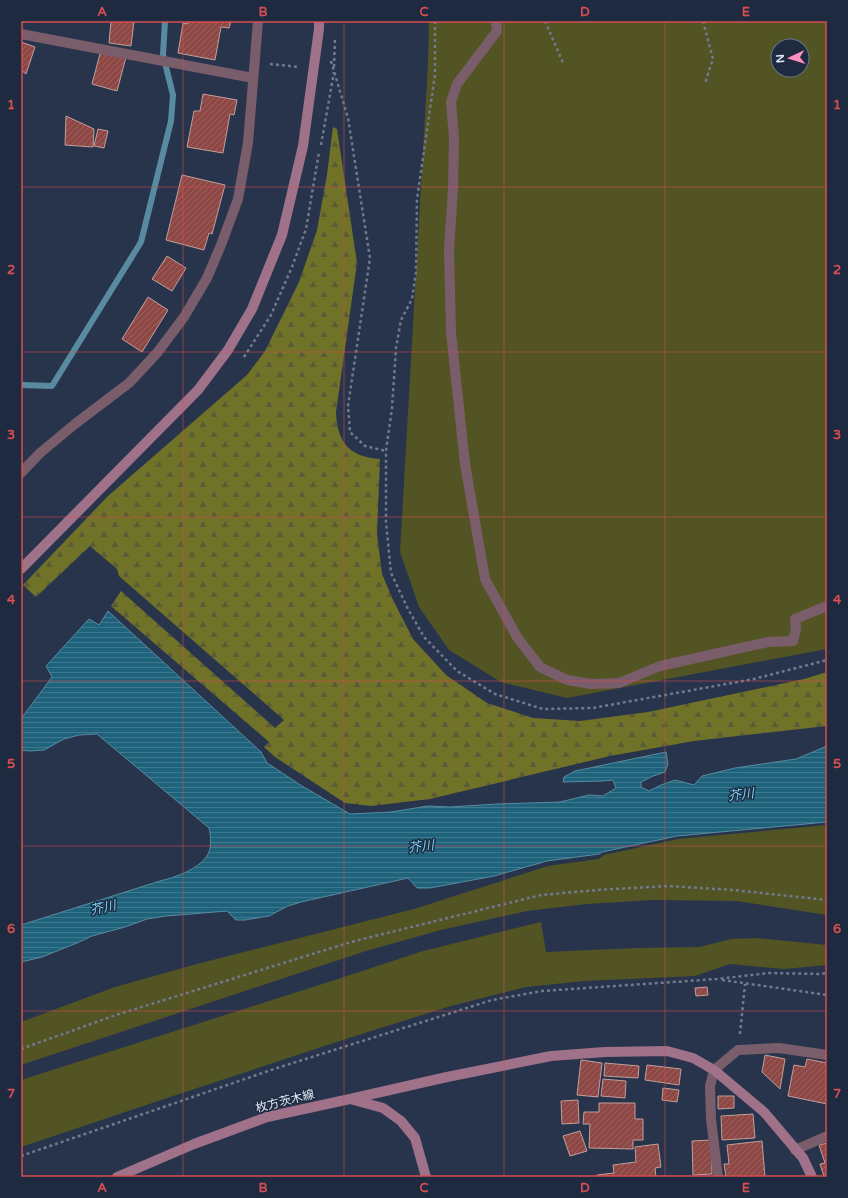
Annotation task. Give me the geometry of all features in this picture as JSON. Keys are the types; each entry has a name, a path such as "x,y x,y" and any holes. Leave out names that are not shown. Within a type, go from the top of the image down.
{"street":[{"path":"21,473 40,453 129,383 162,347 184,317 207,278 238,199 248,143 258,21"},
{"path":"22,565 198,390 228,350 252,309 282,235 303,146 319,21"},
{"path":"496,21 497,31 457,84 451,102 454,138 453,189 449,249 451,333 465,464 485,579 517,637 540,667 567,680 592,684 618,683 660,666 768,642 793,641 796,629 795,619 827,606"},
{"path":"21,34 253,78"},
{"path":"718,1177 710,1119 710,1086 714,1070 738,1050 779,1048 827,1055"},
{"path":"350,1099 446,1077 551,1056 605,1052 667,1051 693,1058 714,1070 764,1112 803,1158 812,1177"},
{"name":"枚方茨木線","path":"117,1177 194,1144 268,1117 350,1099 383,1108 401,1121 415,1138 426,1177"},
{"path":"795,1150 827,1136"}],"path":[{"path":"435,21 436,75 417,200 416,272 412,299 401,320 396,348 392,408 386,451 386,522 391,573 408,609 424,637 457,671 495,694 543,709 593,708 754,679 827,660"},
{"path":"545,21 563,63"},
{"path":"703,21 714,59 705,83"},
{"path":"334,70 335,35"},
{"path":"329,56 348,118 370,258 348,406 350,432 364,446 386,451"},
{"path":"255,63 314,68"},
{"path":"21,1048 116,1015 351,942 541,895 668,886 733,890 827,900"},
{"path":"21,1156 274,1069 492,1000 542,991 717,979 769,973 827,973"},
{"path":"717,979 827,995"},
{"path":"738,1050 745,984"}],"shaded area":[{"path":"429,21 827,21 827,649 567,698 501,682 449,650 419,607 400,552 428,64"},
{"path":"827,825 827,915 737,901 652,900 587,904 527,911 441,930 366,951 21,1065 21,1022 115,987 197,964 414,909 548,866 599,859 604,855 678,839"},
{"path":"541,922 546,952 700,947 731,939 756,938 827,945 827,965 784,969 730,964 695,976 584,981 526,987 451,1006 355,1036 21,1147 21,1080 423,951"}],"green space":[{"path":"333,127 337,129 357,263 336,412 337,423 342,440 347,446 361,455 380,459 377,534 382,574 393,600 413,639 446,675 487,703 533,718 580,721 648,712 804,679 827,672 827,726 694,741 610,756 430,799 371,806 345,803 275,757 264,747 269,742 111,606 121,591 275,728 284,720 119,576 117,569 90,546 36,597 23,585 108,496 247,375 265,351 299,282 317,230 327,175"}],"water":[{"name":"芥川","path":"108,611 261,752 267,763 302,786 350,814 391,812 428,806 450,807 560,802 589,795 603,796 616,788 613,780 563,782 564,777 575,771 666,752 668,764 665,772 641,782 641,787 649,791 675,780 694,785 702,776 735,768 796,759 827,746 827,822 677,836 602,852 599,854 547,861 494,876 430,888 417,888 408,878 301,902 288,906 269,916 245,920 236,920 227,911 147,919 92,936 42,957 21,962 21,925 179,875 192,869 203,861 210,849 211,838 209,828 97,734 79,735 64,739 44,750 21,750 21,719 52,677 46,666 89,619 99,625"}],"building":[{"path":"111,21 134,21 131,46 109,43"},
{"path":"188,21 231,21 229,28 221,27 215,60 178,53 183,23 188,24"},
{"path":"21,42 35,47 26,74 21,70"},
{"path":"101,50 126,57 117,91 92,84"},
{"path":"203,94 237,100 234,115 230,114 223,153 187,147 194,111 200,111"},
{"path":"66,116 94,129 93,147 65,145"},
{"path":"98,129 108,131 104,148 94,146"},
{"path":"182,175 225,185 212,234 209,233 204,250 166,240"},
{"path":"167,256 186,268 172,291 152,279"},
{"path":"148,297 168,310 142,352 122,339"},
{"path":"707,987 708,995 696,996 695,988"},
{"path":"765,1055 785,1059 780,1089 762,1072"},
{"path":"807,1059 827,1063 827,1104 788,1096 794,1065 805,1067"},
{"path":"581,1060 602,1063 598,1097 577,1095"},
{"path":"605,1063 639,1066 638,1078 604,1076"},
{"path":"647,1065 681,1069 679,1085 645,1080"},
{"path":"603,1079 626,1081 625,1098 601,1096"},
{"path":"663,1088 679,1090 677,1102 662,1100"},
{"path":"718,1096 734,1096 734,1108 718,1109"},
{"path":"578,1100 579,1123 562,1124 561,1101"},
{"path":"599,1103 635,1103 635,1119 643,1119 643,1140 633,1140 633,1149 589,1148 590,1124 583,1124 584,1112 599,1112"},
{"path":"753,1114 755,1138 722,1140 721,1116"},
{"path":"580,1131 587,1151 570,1156 563,1136"},
{"path":"711,1140 712,1174 693,1175 692,1141"},
{"path":"762,1141 765,1177 726,1177 724,1164 729,1164 727,1145"},
{"path":"827,1143 827,1175 824,1176 820,1164 825,1163 819,1145"},
{"path":"658,1144 661,1167 655,1168 656,1177 597,1177 597,1175 614,1173 613,1165 636,1162 635,1147"}],"waterway":[{"path":"21,385 52,386 141,242 171,121 173,95 163,55 165,21"}]}
